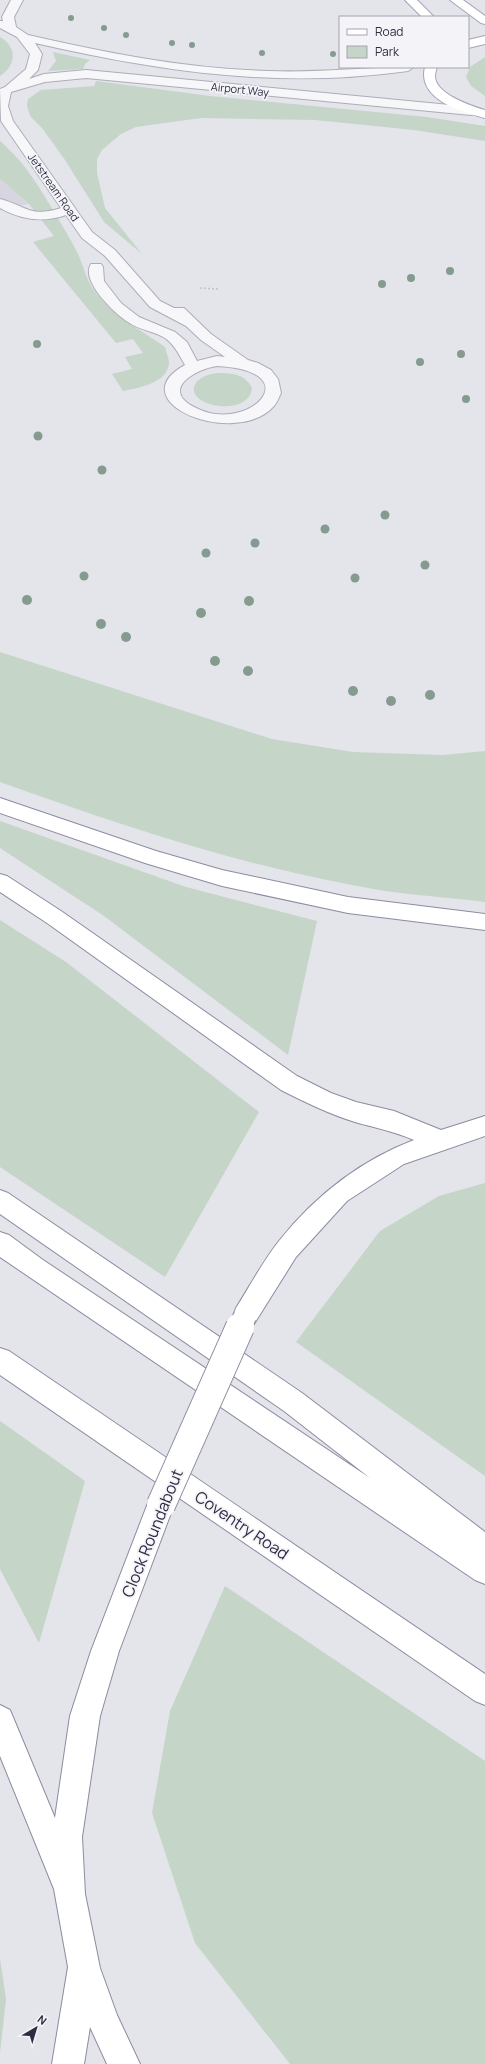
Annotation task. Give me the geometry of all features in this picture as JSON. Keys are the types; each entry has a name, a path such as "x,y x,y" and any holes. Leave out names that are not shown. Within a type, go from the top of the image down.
{"main road":[{"path":"412,0 427,16"},
{"path":"456,0 485,21"},
{"path":"469,44 485,40"},
{"path":"430,68 429,71 430,82 438,93 451,103 471,111 485,114"},
{"path":"0,805 152,858 222,878 348,905 455,920 485,922"},
{"path":"0,882 54,917 289,1083 323,1100 355,1112 394,1121 440,1140"},
{"name":"Clock Roundabout","path":"124,2064 104,2022 84,1968 70,1894 67,1837 85,1716 105,1651 161,1505 245,1316 287,1249 339,1194 396,1157 440,1140 485,1126"},
{"path":"0,1201 293,1402 485,1549"},
{"path":"0,1243 485,1570"},
{"name":"Coventry Road","path":"0,1360 485,1691"},
{"path":"0,1720 70,1894"},
{"path":"68,2064 84,1968"}],"street":[{"path":"5,91 32,70 36,54 27,38 5,26 17,0"},
{"name":"Airport Way","path":"27,38 99,54 193,68 251,73 314,76 378,73 403,68"},
{"name":"Airport Way","path":"5,91 44,78 86,74 471,111"},
{"name":"Jetstream Road","path":"5,91 2,100 2,110 44,175 87,235"},
{"name":"Jetstream Road","path":"0,127 21,139"},
{"path":"0,203 13,211 32,216 51,216 69,210"},
{"path":"87,235 110,253 133,265 152,280"},
{"path":"87,235 90,252 96,267 97,281 116,306 134,320 170,334"},
{"path":"110,253 125,272 155,304 189,322 224,350 245,363 259,369 269,378 273,387 272,396 266,405 256,412 232,419 203,417 188,412 180,406 173,396 172,386 179,375 193,367 216,361 245,363"},
{"path":"96,267 182,345 193,367"},
{"path":"165,293 189,322"}],"path":[{"path":"196,288 219,289"}],"shaded area":[{"path":"0,179 29,204 0,209"}],"green space":[{"path":"0,37 10,46 13,56 9,67 0,76"},
{"path":"53,52 90,60 85,64 83,69 48,71 56,61"},
{"path":"485,57 485,96 471,86 466,77 470,67"},
{"path":"96,81 210,96 427,117 485,126 485,141 414,130 315,120 201,118 136,127 121,134 102,150 97,159 97,173 105,208 142,254 104,222 65,160 42,128 30,116 27,106 28,99 41,90 94,86"},
{"path":"0,141 30,173 41,190 74,247 90,284 103,302 129,323 165,347 169,363 164,375 158,380 144,386 123,391 112,374 132,369 125,357 143,353 133,339 116,343 33,242 54,236 29,204 0,179"},
{"path":"218,373 238,375 246,380 252,388 248,398 240,404 217,406 206,403 198,398 194,391 196,383 203,377"},
{"path":"0,652 272,739 353,752 443,755 485,751 485,902 382,890 321,879 274,868 136,829 0,782"},
{"path":"0,821 186,887 317,921 288,1055 104,916 0,848"},
{"path":"0,920 66,962 259,1112 165,1277 0,1167"},
{"path":"485,1183 485,1476 296,1342 380,1231 439,1196"},
{"path":"0,1421 85,1481 39,1643 0,1569"},
{"path":"225,1586 485,1761 485,2064 290,2064 195,1943 152,1813 170,1711"},
{"path":"0,1959 6,1999 0,2053"}]}
